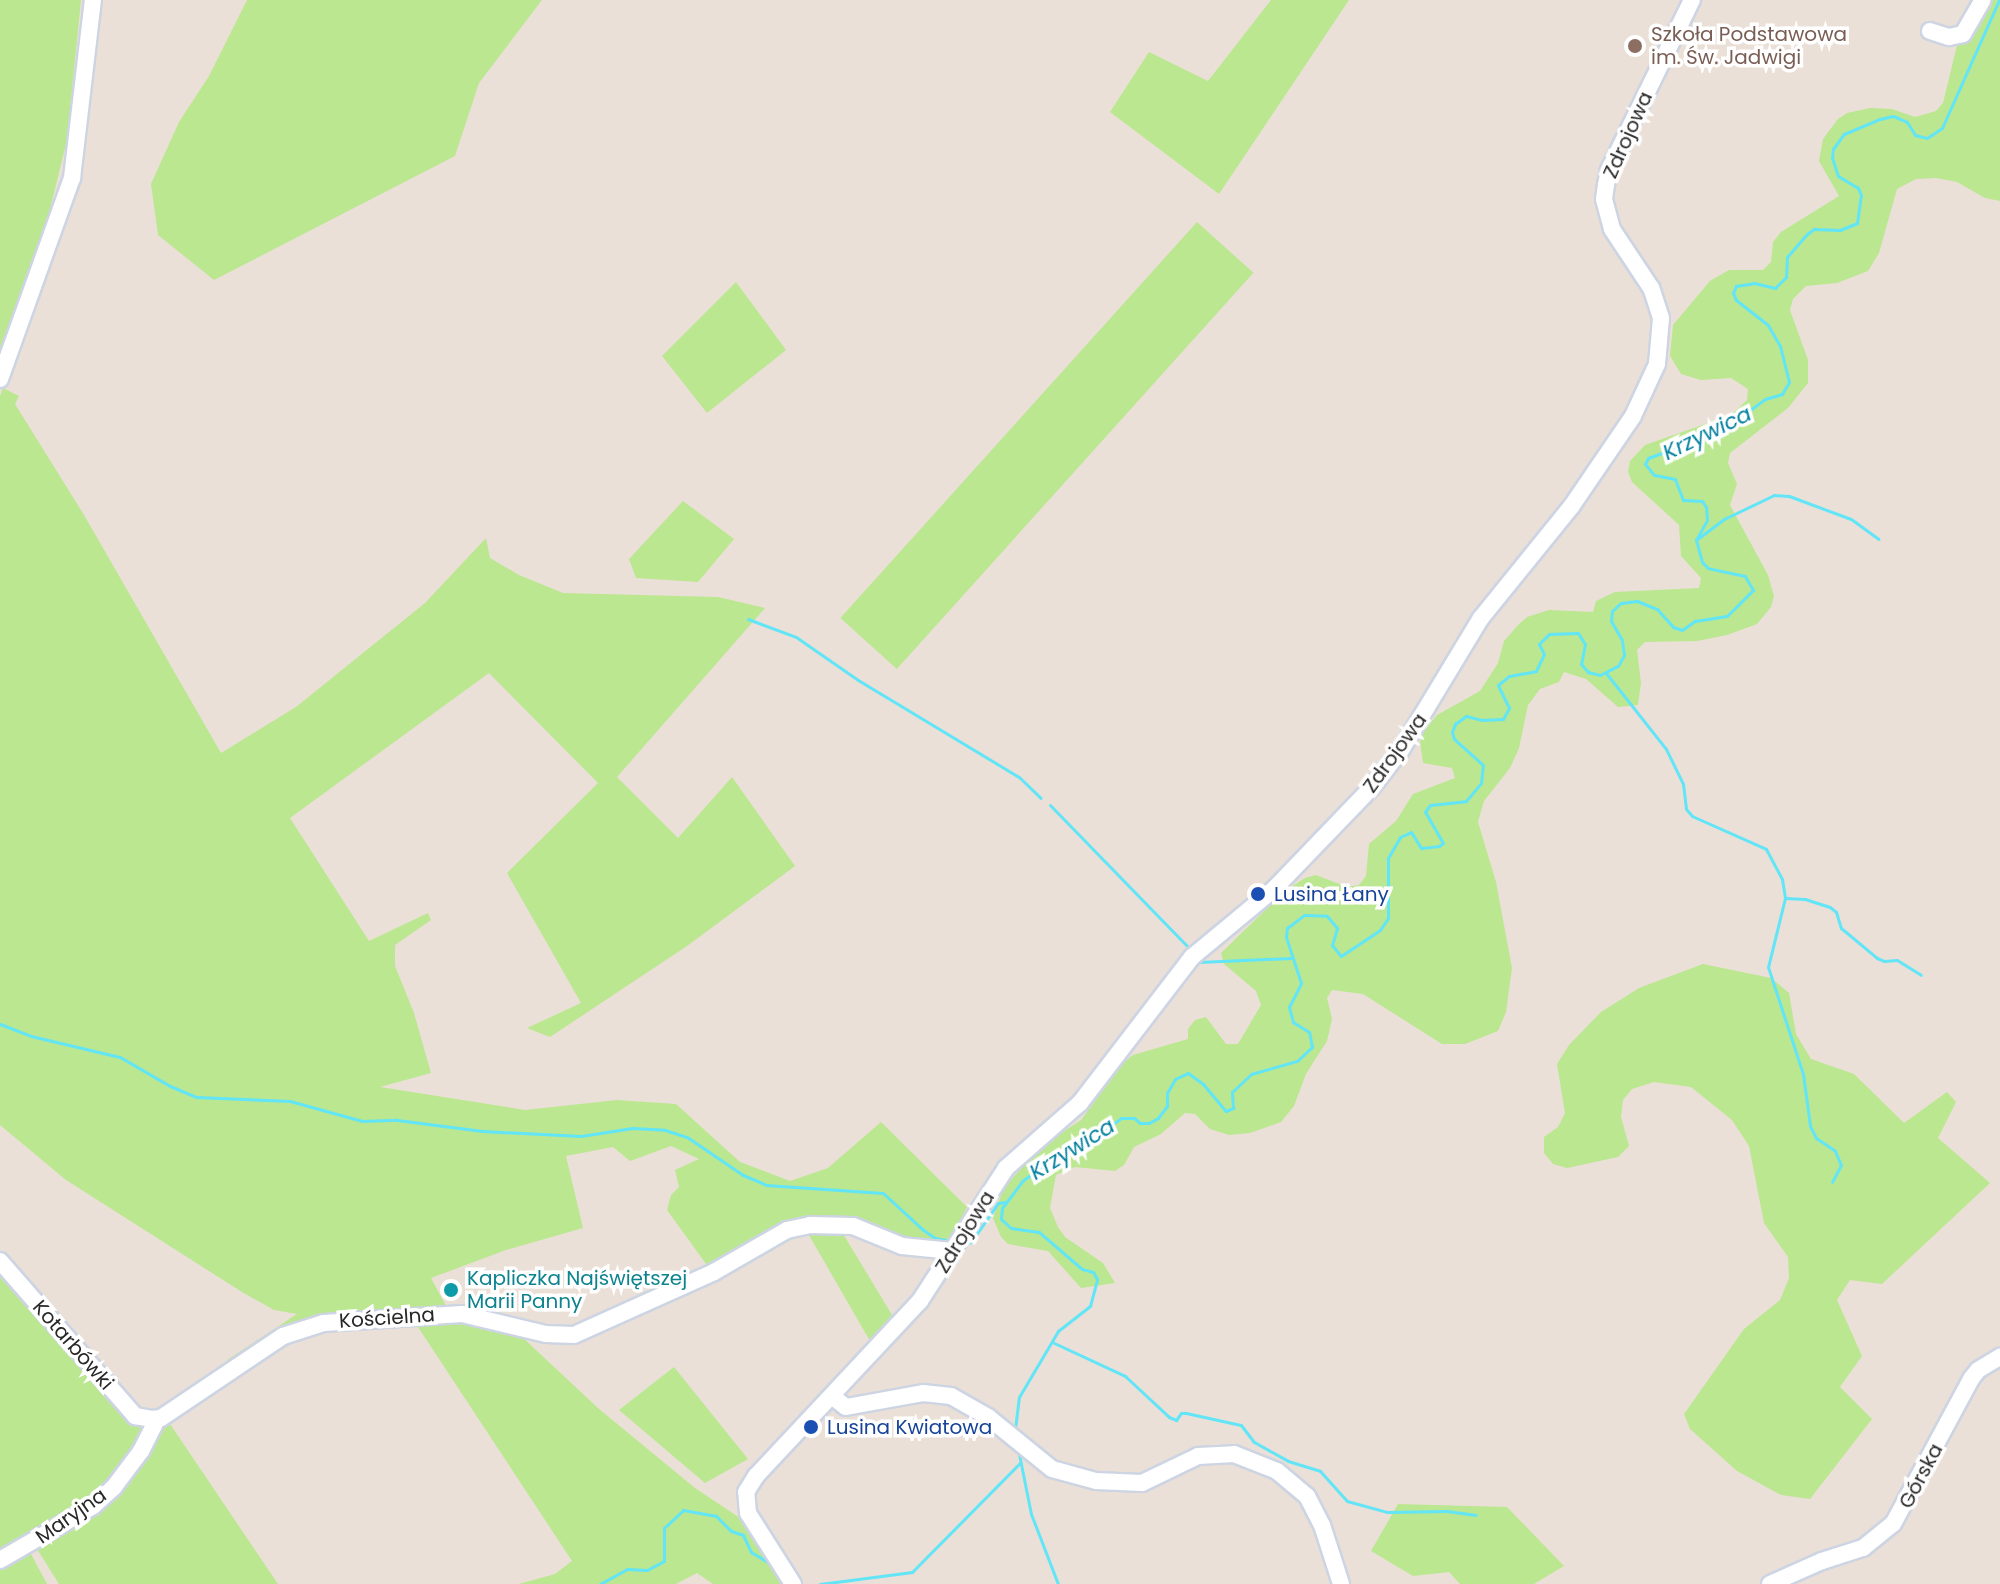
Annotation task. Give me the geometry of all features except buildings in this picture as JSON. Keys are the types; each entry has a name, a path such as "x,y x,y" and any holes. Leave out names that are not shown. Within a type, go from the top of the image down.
{"street":[{"path":"0,379 72,178 93,0"},
{"name":"Zdrojowa","path":"793,1584 748,1513 746,1492 756,1476 920,1301 1006,1168 1080,1103 1192,957 1274,889 1372,787 1401,750 1481,618 1571,507 1633,416 1657,364 1661,318 1651,288 1612,229 1604,199 1609,170 1692,0"},
{"path":"1930,31 1949,37 1963,34 1983,0"},
{"name":"Kościelna","path":"152,1419 161,1418 283,1336 324,1323 462,1314 546,1334 574,1335 714,1272 787,1230 810,1225 853,1226 902,1246 952,1251"},
{"name":"Kotarbówki","path":"0,1261 135,1416 152,1419"},
{"name":"Górska","path":"1770,1584 1822,1561 1863,1548 1893,1524 1971,1379 1978,1370 2000,1357"},
{"path":"830,1400 846,1407 923,1393 951,1396 996,1424 1052,1469 1069,1476 1121,1485 1142,1483 1198,1456 1234,1454 1277,1471 1295,1483 1315,1508 1341,1584"},
{"name":"Maryjna","path":"0,1560 93,1506 114,1487 141,1451 154,1425 152,1419"}],"green space":[{"path":"0,0 81,0 67,140 41,246 0,353"},
{"path":"247,0 542,0 479,83 455,156 214,280 158,235 151,184 179,122 209,76"},
{"path":"1271,0 1349,0 1219,194 1110,112 1149,52 1208,81"},
{"path":"1981,0 2000,0 2000,201 1985,198 1957,182 1936,178 1916,179 1897,189 1879,253 1868,271 1837,283 1806,286 1793,299 1790,310 1808,360 1808,383 1788,408 1730,453 1728,463 1737,484 1730,505 1768,575 1774,596 1771,607 1757,624 1727,635 1697,641 1645,642 1637,650 1641,683 1638,705 1618,707 1586,679 1564,672 1559,682 1540,689 1528,705 1519,748 1510,768 1484,801 1478,822 1496,882 1512,968 1506,1012 1498,1031 1465,1044 1442,1044 1363,994 1332,990 1327,998 1332,1019 1327,1041 1306,1074 1294,1106 1281,1122 1250,1133 1229,1135 1210,1129 1195,1114 1185,1113 1161,1134 1134,1147 1124,1165 1115,1171 1075,1167 1056,1175 1050,1208 1058,1227 1065,1237 1103,1263 1115,1283 1081,1288 1048,1251 1008,1244 1001,1237 993,1218 1004,1187 1042,1146 1081,1120 1124,1062 1133,1055 1188,1039 1188,1029 1195,1020 1206,1017 1226,1044 1238,1044 1261,1005 1256,991 1224,964 1221,953 1286,890 1305,878 1316,875 1347,887 1359,885 1366,876 1369,844 1396,821 1413,794 1455,778 1452,768 1423,763 1420,742 1423,732 1437,715 1480,691 1498,663 1504,641 1519,624 1527,617 1549,610 1593,612 1596,601 1615,592 1699,588 1701,578 1681,556 1679,525 1632,482 1628,472 1630,461 1645,445 1731,415 1747,400 1748,389 1731,378 1701,380 1681,374 1670,356 1673,325 1710,281 1729,270 1763,270 1771,262 1773,242 1781,232 1839,196 1819,161 1823,139 1838,119 1847,113 1870,108 1892,109 1915,117 1936,111 1943,103 1959,37"},
{"path":"1197,222 1253,273 897,669 840,618"},
{"path":"736,282 786,350 707,413 662,356"},
{"path":"3,388 19,396 15,404 84,515 221,753 296,707 425,603 486,538 490,558 519,575 563,593 718,597 765,608 617,777 678,838 732,777 795,866 687,946 550,1037 527,1028 581,1003 507,873 598,783 489,673 290,818 369,941 428,913 431,920 395,945 395,966 414,1013 431,1073 380,1087 525,1110 617,1100 676,1104 740,1162 790,1181 828,1168 881,1122 967,1207 947,1246 898,1239 818,1218 709,1268 667,1210 671,1195 679,1187 675,1170 699,1159 671,1146 630,1161 613,1147 566,1156 583,1228 506,1250 431,1278 447,1308 296,1321 231,1364 227,1360 297,1314 274,1310 242,1292 66,1180 0,1125 0,396"},
{"path":"683,501 734,539 698,582 636,578 629,559"},
{"path":"1703,964 1771,978 1789,993 1796,1034 1811,1059 1854,1074 1904,1123 1947,1092 1956,1102 1938,1138 1990,1183 1882,1284 1850,1280 1837,1300 1862,1356 1840,1387 1872,1419 1810,1499 1781,1495 1737,1471 1690,1429 1684,1414 1744,1329 1780,1300 1789,1278 1788,1257 1764,1223 1749,1146 1732,1120 1691,1087 1654,1082 1632,1089 1623,1100 1621,1117 1629,1146 1618,1157 1567,1168 1553,1164 1544,1153 1544,1137 1558,1127 1565,1113 1557,1064 1569,1045 1601,1012 1639,988"},
{"path":"839,1227 892,1315 870,1341 806,1230"},
{"path":"0,1269 146,1431 118,1473 99,1491 69,1516 0,1554"},
{"path":"414,1321 462,1321 520,1335 599,1409 695,1488 740,1518 786,1584 713,1584 697,1573 676,1584 519,1584 555,1574 572,1561"},
{"path":"674,1367 748,1459 705,1483 619,1410"},
{"path":"168,1421 278,1584 59,1584 37,1549 102,1504"},
{"path":"1398,1504 1507,1507 1564,1566 1534,1584 1460,1584 1449,1572 1413,1576 1371,1551"},
{"path":"30,1552 47,1584 0,1584 0,1565"}],"waterway":[{"name":"Krzywica","path":"1015,1429 1019,1397 1058,1331 1090,1306 1097,1279 1093,1272 1082,1269 1039,1232 1011,1228 1001,1219 1002,1208 1022,1181 1078,1141 1097,1135 1121,1118 1134,1118 1140,1123 1149,1123 1158,1118 1167,1106 1167,1093 1175,1079 1188,1073 1203,1084 1226,1111 1233,1108 1232,1092 1251,1074 1297,1061 1312,1047 1309,1032 1293,1022 1289,1007 1301,983 1286,937 1287,928 1304,915 1327,916 1337,928 1332,945 1341,956 1380,930 1388,918 1388,858 1400,837 1411,832 1421,848 1439,846 1443,843 1425,812 1430,805 1466,801 1481,783 1483,765 1454,739 1452,732 1455,724 1466,716 1482,720 1503,719 1509,708 1498,685 1509,676 1536,671 1544,654 1539,644 1549,634 1578,633 1585,644 1581,664 1588,672 1600,675 1618,666 1624,655 1622,640 1611,621 1612,611 1621,603 1637,601 1657,609 1673,627 1682,630 1695,621 1727,616 1753,590 1745,576 1708,568 1702,562 1696,540 1707,520 1706,507 1702,501 1683,500 1675,479 1654,475 1645,464 1648,458 1684,445 1700,433 1727,427 1765,399 1782,394 1789,382 1780,346 1768,325 1736,300 1733,293 1736,286 1754,283 1775,288 1786,277 1787,257 1807,234 1814,229 1840,230 1857,223 1861,195 1858,188 1838,176 1832,158 1833,149 1844,134 1893,116 1907,122 1915,135 1927,138 1942,128 1999,0"},
{"path":"1696,540 1724,519 1774,495 1789,496 1851,519 1879,539"},
{"path":"748,619 796,637 858,680 1019,777 1041,798"},
{"path":"1606,673 1666,749 1683,784 1686,809 1692,816 1766,849 1782,879 1785,898 1768,967 1803,1074 1810,1126 1816,1138 1835,1151 1841,1165 1832,1182"},
{"path":"1050,805 1188,947"},
{"path":"1785,898 1805,899 1830,907 1836,912 1841,928 1877,958 1897,960 1921,975"},
{"path":"1199,962 1291,958"},
{"path":"0,1024 31,1036 120,1057 196,1097 290,1101 362,1121 397,1120 482,1131 581,1136 632,1128 665,1130 687,1137 743,1175 766,1185 883,1193 922,1229 935,1238 951,1241"},
{"path":"965,1244 971,1242 998,1203 1006,1202"},
{"path":"1052,1342 1125,1376 1169,1417 1176,1420 1181,1413 1186,1413 1241,1425 1254,1442 1288,1461 1320,1471 1347,1501 1387,1512 1447,1511 1476,1515"},
{"name":"Krzywica","path":"1018,1449 1031,1514 1058,1584"},
{"path":"820,1584 912,1572 1020,1463"},
{"path":"600,1584 627,1569 647,1570 664,1561 664,1528 683,1510 716,1516 731,1531 743,1535 751,1552 771,1564"}],"place":[{"name":"Szkoła Podstawowa im. Św. Jadwigi","path":"1635,46"},
{"name":"Lusina Łany","path":"1258,894"},
{"name":"Kapliczka Najświętszej Marii Panny","path":"451,1290"},
{"name":"Lusina Kwiatowa","path":"811,1427"}]}
